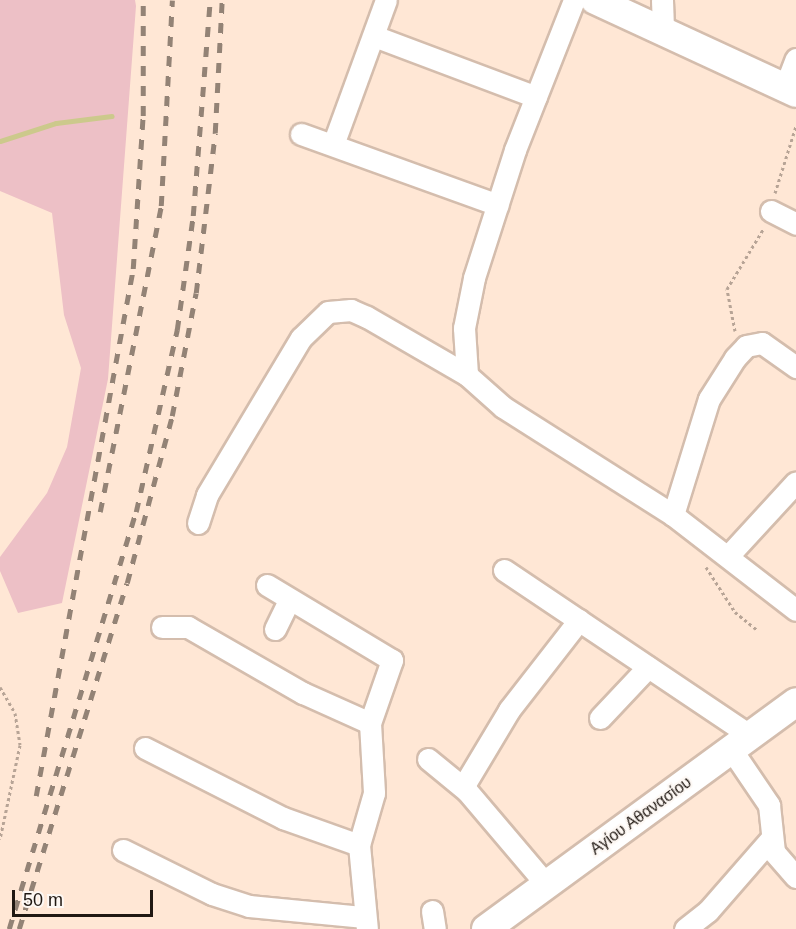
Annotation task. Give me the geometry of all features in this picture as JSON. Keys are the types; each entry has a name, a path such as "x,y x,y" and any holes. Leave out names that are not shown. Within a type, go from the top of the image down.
{"main road":[{"path":"595,0 663,28 790,90"},
{"name":"Αγίου Αθανασίου","path":"486,929 796,702"}],"street":[{"path":"334,142 386,0"},
{"path":"467,375 464,328 498,205 574,0"},
{"path":"662,0 663,28"},
{"path":"374,36 536,98"},
{"path":"790,90 796,59"},
{"path":"301,134 334,142 498,205"},
{"path":"771,211 796,224"},
{"path":"198,523 207,495 301,338 328,312 359,314 467,375 503,406 673,515 796,610"},
{"path":"673,515 710,399 746,346 769,346 796,367"},
{"path":"728,556 796,482"},
{"path":"504,570 648,667 741,742 769,805 769,841 796,877"},
{"path":"123,850 212,894 295,921 366,923 359,845 374,793 370,723 392,660 267,585"},
{"path":"275,629 289,600"},
{"path":"463,787 509,710 579,620"},
{"path":"162,627 188,627 303,693 370,723"},
{"path":"600,718 648,667"},
{"path":"145,748 283,818 359,845"},
{"path":"428,759 463,787 546,884"},
{"path":"685,929 708,911 769,841"}],"path":[{"path":"746,346 735,333 725,297 752,256 771,211 796,126"},
{"path":"709,542 707,572 735,612 757,630"},
{"path":"0,687 15,713 20,745 0,839"}],"shaded area":[{"path":"0,0 135,0 136,6 108,379 62,603 18,613 0,571 0,557 47,493 67,447 81,368 64,315 52,213 0,191"}],"waterway":[{"path":"0,141 56,123 112,116"}],"railway":[{"path":"36,796 133,269 143,116 143,0"},
{"path":"100,512 161,206 172,0"},
{"path":"9,929 136,512 177,330 193,216 210,0"},
{"path":"19,929 127,583 172,416 196,293 215,133 222,0"}]}
